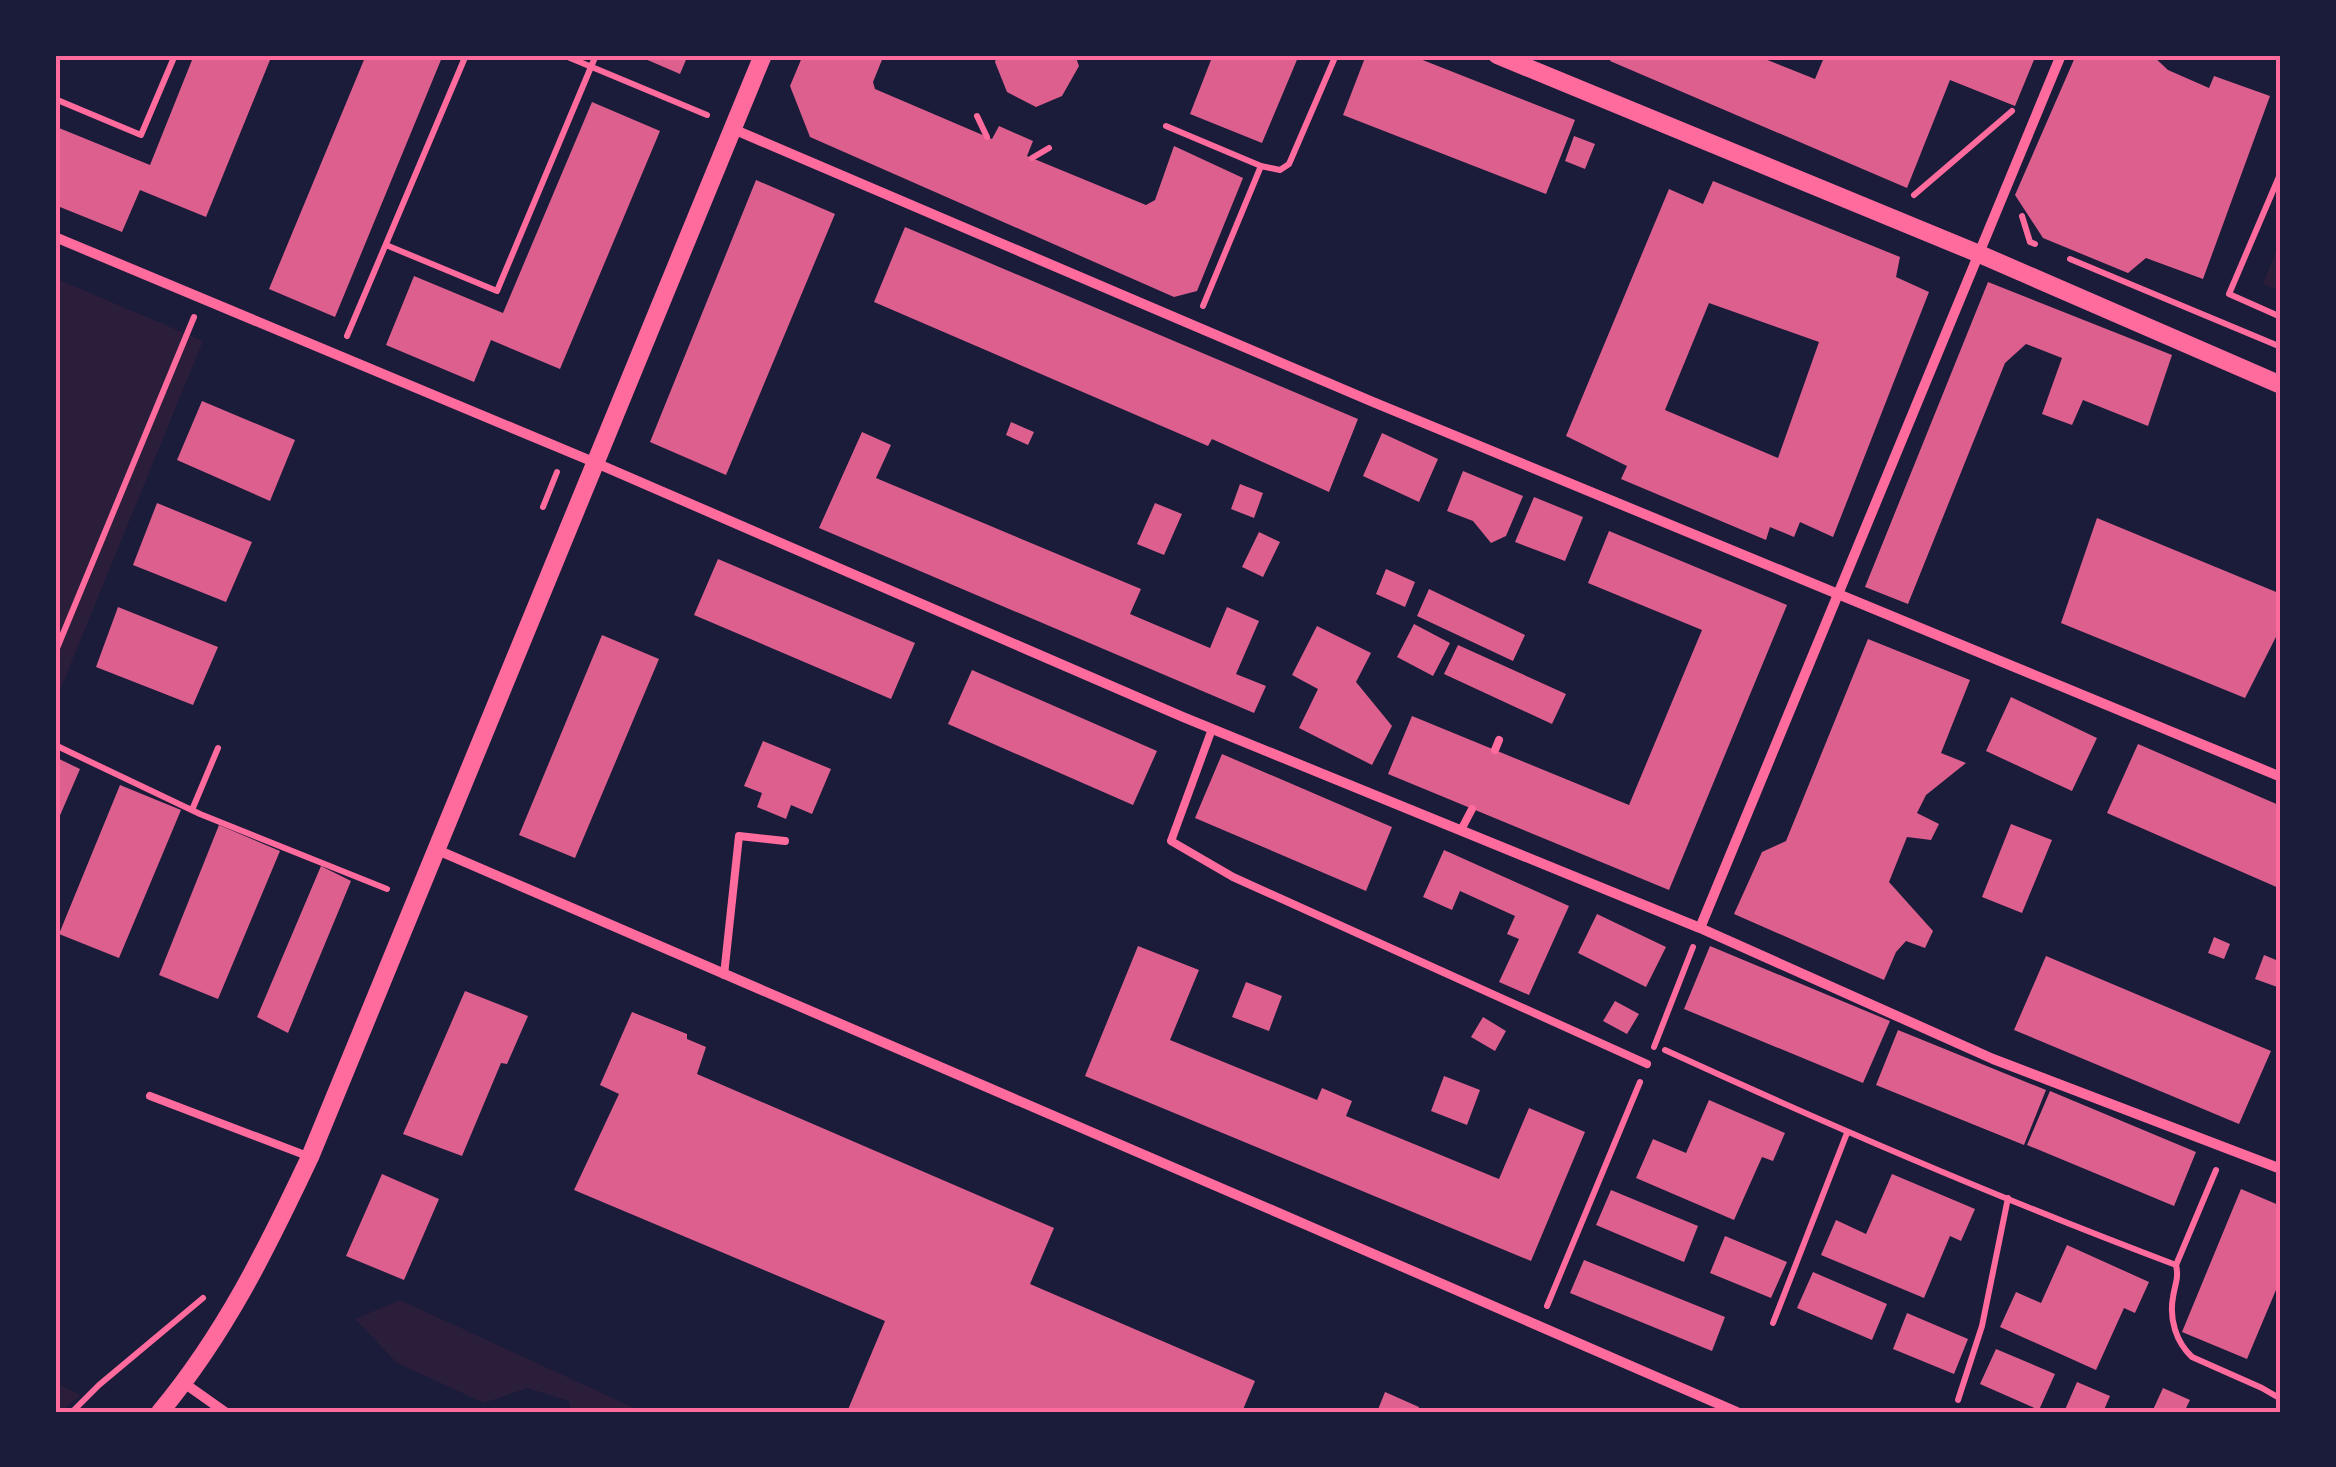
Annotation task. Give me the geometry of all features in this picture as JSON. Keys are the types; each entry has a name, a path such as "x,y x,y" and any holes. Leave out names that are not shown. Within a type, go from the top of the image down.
{"street":[{"path":"160,1412 221,1332 264,1257 310,1158 763,55"},
{"path":"1496,55 1537,63 2281,385"},
{"path":"1700,928 2061,55"},
{"path":"733,129 2281,777"},
{"path":"55,237 566,450 1212,728 1700,928 1993,1059 2281,1169"},
{"path":"435,848 1737,1412"},
{"path":"184,1383 225,1412"}],"lane":[{"path":"1212,728 1171,841 1233,877 1647,1064"},
{"path":"1495,750 1499,740"},
{"path":"1461,830 1472,808"},
{"path":"724,975 738,836 785,840"},
{"path":"150,1096 310,1158"}],"path":[{"path":"55,99 141,135 175,55"},
{"path":"339,356 466,55"},
{"path":"563,55 707,115"},
{"path":"386,244 497,291 596,55"},
{"path":"1166,126 1261,166 1280,170 1289,164 1336,55"},
{"path":"700,133 713,100"},
{"path":"1914,195 2018,105 2012,121"},
{"path":"977,116 986,137"},
{"path":"1032,158 1049,148"},
{"path":"1192,324 1261,166"},
{"path":"2281,172 2229,294 2281,317"},
{"path":"1896,187 1926,200"},
{"path":"1997,206 2022,216 2030,242 2048,250"},
{"path":"2066,257 2281,347"},
{"path":"55,653 202,298"},
{"path":"538,518 566,450"},
{"path":"55,745 192,810 388,889"},
{"path":"192,810 218,748"},
{"path":"380,907 395,871"},
{"path":"1539,1325 1700,928"},
{"path":"1655,1045 1847,1133 2176,1265"},
{"path":"1772,1323 1847,1133"},
{"path":"2226,1148 2176,1265 2179,1276 2172,1299 2174,1328 2184,1351 2192,1358 2281,1400"},
{"path":"1958,1400 1982,1326 2008,1198"},
{"path":"72,1412 98,1385 210,1290"}],"shaded area":[{"path":"2281,238 2281,292 2263,284"},
{"path":"55,278 203,341 55,702"},
{"path":"400,1300 643,1412 571,1412 569,1401 527,1388 484,1403 397,1363 355,1319"},
{"path":"55,1383 81,1395 60,1412 55,1412"}],"building":[{"path":"194,55 272,55 206,217 140,190 122,232 55,205 55,138 59,128 150,165"},
{"path":"366,55 443,55 335,317 269,289"},
{"path":"636,55 688,55 680,74"},
{"path":"803,55 884,55 873,82 875,89 992,139 999,126 1033,141 1027,156 1146,205 1155,200 1174,146 1243,178 1197,291 1174,297 810,137 790,86"},
{"path":"997,55 1075,55 1079,66 1062,96 1036,107 1007,92 995,62"},
{"path":"1209,55 1299,55 1262,143 1190,114 1211,60"},
{"path":"1366,55 1410,55 1575,120 1546,194 1343,115"},
{"path":"1613,55 1755,55 1815,79 1825,55 2036,55 2015,106 1950,80 1907,188 1610,61"},
{"path":"2076,55 2152,55 2168,70 2209,88 2214,76 2270,96 2203,279 2146,258 2128,273 2043,238 2015,195"},
{"path":"592,102 660,131 560,369 491,340 474,382 386,345 414,276 503,313"},
{"path":"1574,136 1595,144 1585,169 1565,161"},
{"path":"756,180 835,214 726,475 650,442"},
{"path":"1713,181 1900,257 1896,277 1929,292 1833,537 1800,522 1794,537 1770,527 1766,540 1621,479 1627,466 1566,436 1669,189 1703,204","holes":["1709,303 1819,342 1778,458 1665,410"]},
{"path":"905,227 1358,419 1329,492 1212,439 1208,446 874,302"},
{"path":"1988,282 2172,355 2148,426 2083,400 2072,425 2042,414 2062,358 2026,344 2005,363 1908,604 1865,587"},
{"path":"202,401 295,440 270,501 177,460"},
{"path":"1011,422 1034,432 1028,445 1006,435"},
{"path":"862,432 891,445 876,478 1141,589 1130,614 1210,648 1227,607 1259,621 1236,674 1266,686 1254,713 819,528"},
{"path":"1382,433 1438,459 1419,502 1363,476"},
{"path":"1463,471 1523,496 1506,536 1491,543 1473,521 1447,511"},
{"path":"1240,484 1263,493 1254,518 1231,509"},
{"path":"1534,497 1583,517 1565,561 1515,542"},
{"path":"157,503 252,542 226,602 133,565"},
{"path":"1155,503 1182,514 1164,555 1137,544"},
{"path":"2097,518 2281,594 2281,627 2245,698 2061,623"},
{"path":"1609,531 1787,605 1669,890 1388,774 1412,716 1629,805 1702,630 1588,583"},
{"path":"1259,532 1280,542 1263,577 1242,567"},
{"path":"718,559 915,643 891,699 694,615"},
{"path":"1386,569 1415,582 1405,607 1376,594"},
{"path":"1429,589 1525,635 1513,661 1417,616"},
{"path":"118,607 218,647 193,705 96,667"},
{"path":"1414,624 1450,643 1433,676 1397,657"},
{"path":"1317,626 1371,653 1356,682 1392,726 1372,765 1299,728 1318,689 1292,675"},
{"path":"602,635 659,659 575,858 519,835"},
{"path":"1868,639 1970,680 1941,753 1966,763 1926,795 1917,813 1939,824 1931,840 1907,837 1889,882 1933,931 1925,948 1906,941 1896,952 1884,980 1734,914 1762,852 1786,841"},
{"path":"1458,645 1566,694 1552,724 1444,674"},
{"path":"972,670 1157,751 1133,805 948,724"},
{"path":"2011,697 2097,738 2072,791 1986,751"},
{"path":"763,741 831,769 812,814 791,805 786,819 757,807 762,793 744,786"},
{"path":"2138,744 2281,806 2281,889 2107,813"},
{"path":"1222,754 1392,827 1366,891 1195,818"},
{"path":"55,757 80,769 55,827"},
{"path":"120,785 181,810 119,958 59,934"},
{"path":"2011,824 2052,840 2022,913 1982,897"},
{"path":"219,825 280,851 218,999 159,975"},
{"path":"1444,850 1569,906 1529,995 1499,982 1519,939 1507,934 1515,916 1460,891 1452,910 1423,897"},
{"path":"321,866 351,881 288,1033 257,1017"},
{"path":"1597,914 1666,947 1646,987 1578,953"},
{"path":"2214,937 2230,944 2224,959 2208,953"},
{"path":"1138,946 1199,970 1170,1040 1317,1100 1322,1088 1352,1101 1346,1116 1499,1179 1529,1108 1585,1132 1531,1261 1085,1076"},
{"path":"1710,946 1890,1021 1863,1083 1684,1009"},
{"path":"2264,955 2281,962 2280,988 2255,979"},
{"path":"2046,956 2271,1051 2239,1124 2014,1030"},
{"path":"1246,982 1282,996 1269,1031 1232,1017"},
{"path":"465,991 528,1016 507,1064 501,1063 462,1156 403,1134"},
{"path":"1615,1001 1639,1014 1627,1034 1603,1021"},
{"path":"632,1012 687,1034 687,1039 706,1047 697,1074 1054,1228 1030,1284 1255,1381 1242,1412 847,1412 885,1321 574,1190 619,1094 600,1085"},
{"path":"1483,1017 1506,1031 1495,1051 1471,1037"},
{"path":"1898,1030 2046,1090 2024,1145 1876,1085"},
{"path":"1444,1076 1480,1090 1467,1125 1431,1111"},
{"path":"2050,1091 2196,1152 2174,1206 2027,1145"},
{"path":"1709,1100 1785,1133 1773,1161 1762,1157 1734,1220 1636,1178 1653,1139 1686,1153"},
{"path":"382,1174 439,1199 404,1280 346,1256"},
{"path":"1892,1174 1975,1209 1961,1241 1950,1236 1924,1298 1821,1255 1836,1220 1866,1234"},
{"path":"2241,1189 2281,1206 2281,1278 2247,1359 2182,1332"},
{"path":"1611,1190 1698,1226 1684,1262 1596,1225"},
{"path":"1725,1236 1787,1262 1771,1298 1710,1273"},
{"path":"2067,1245 2149,1282 2135,1313 2124,1308 2096,1370 2000,1327 2016,1292 2041,1303"},
{"path":"1584,1260 1725,1317 1712,1351 1570,1293"},
{"path":"1813,1272 1887,1304 1872,1340 1797,1308"},
{"path":"1907,1313 1968,1339 1954,1374 1893,1349"},
{"path":"1996,1349 2055,1374 2039,1410 1980,1384"},
{"path":"2077,1382 2110,1396 2103,1412 2064,1412"},
{"path":"2163,1388 2190,1400 2184,1412 2152,1412"},
{"path":"1385,1392 1419,1407 1417,1412 1377,1412"}]}
